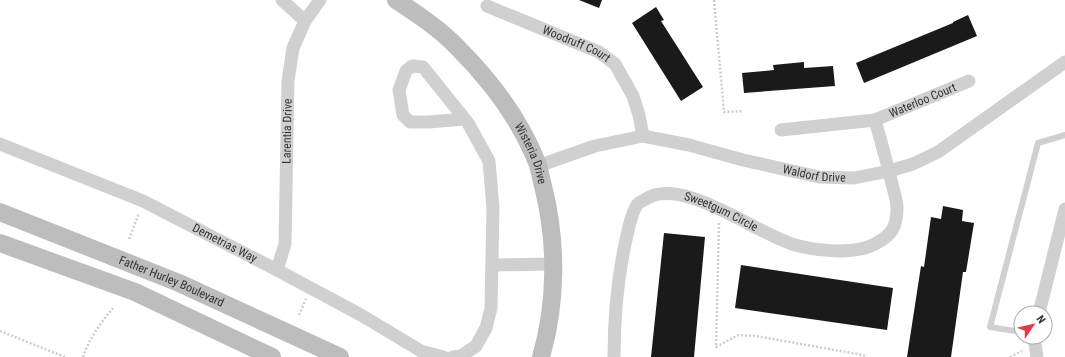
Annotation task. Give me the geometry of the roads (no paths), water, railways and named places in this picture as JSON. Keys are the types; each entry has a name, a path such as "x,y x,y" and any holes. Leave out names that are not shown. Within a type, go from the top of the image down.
{"main road":[{"name":"Wisteria Drive","path":"396,0 420,16 458,47 493,87 518,124 538,166 547,201 553,264 548,329 541,357"},
{"name":"Father Hurley Boulevard","path":"0,212 179,283 340,357"},
{"name":"Father Hurley Boulevard","path":"0,243 134,292 272,357"}],"street":[{"path":"282,0 305,21"},
{"name":"Larentia Drive","path":"277,270 285,244 288,81 293,48 305,21 320,0"},
{"name":"Woodruff Court","path":"487,6 598,52 615,64 633,96 639,115 643,136"},
{"name":"Waldorf Drive","path":"538,166 595,146 643,136 689,145 743,160 819,177 854,178 889,171 913,164 938,152 1065,62"},
{"path":"453,357 461,356 476,346 486,328 491,308 493,208 489,161 468,123 423,67 412,66 406,71 399,90 403,115 410,122 464,119"},
{"name":"Waterloo Court","path":"781,130 875,120 969,81"},
{"name":"Waterloo Court","path":"875,120 889,171"},
{"name":"Demetrias Way","path":"0,144 143,201 361,315 421,352 443,357"},
{"name":"Sweetgum Circle","path":"614,357 614,321 620,272 627,233 637,205 651,195 664,192 707,202 767,234 795,245 828,251 869,247 883,240 895,228 897,207 889,171"},
{"path":"1041,305 1065,209"},
{"path":"492,265 553,264"},
{"path":"1035,345 1037,357"}],"lane":[{"path":"1013,331 990,327 1038,143 1065,135"}]}
